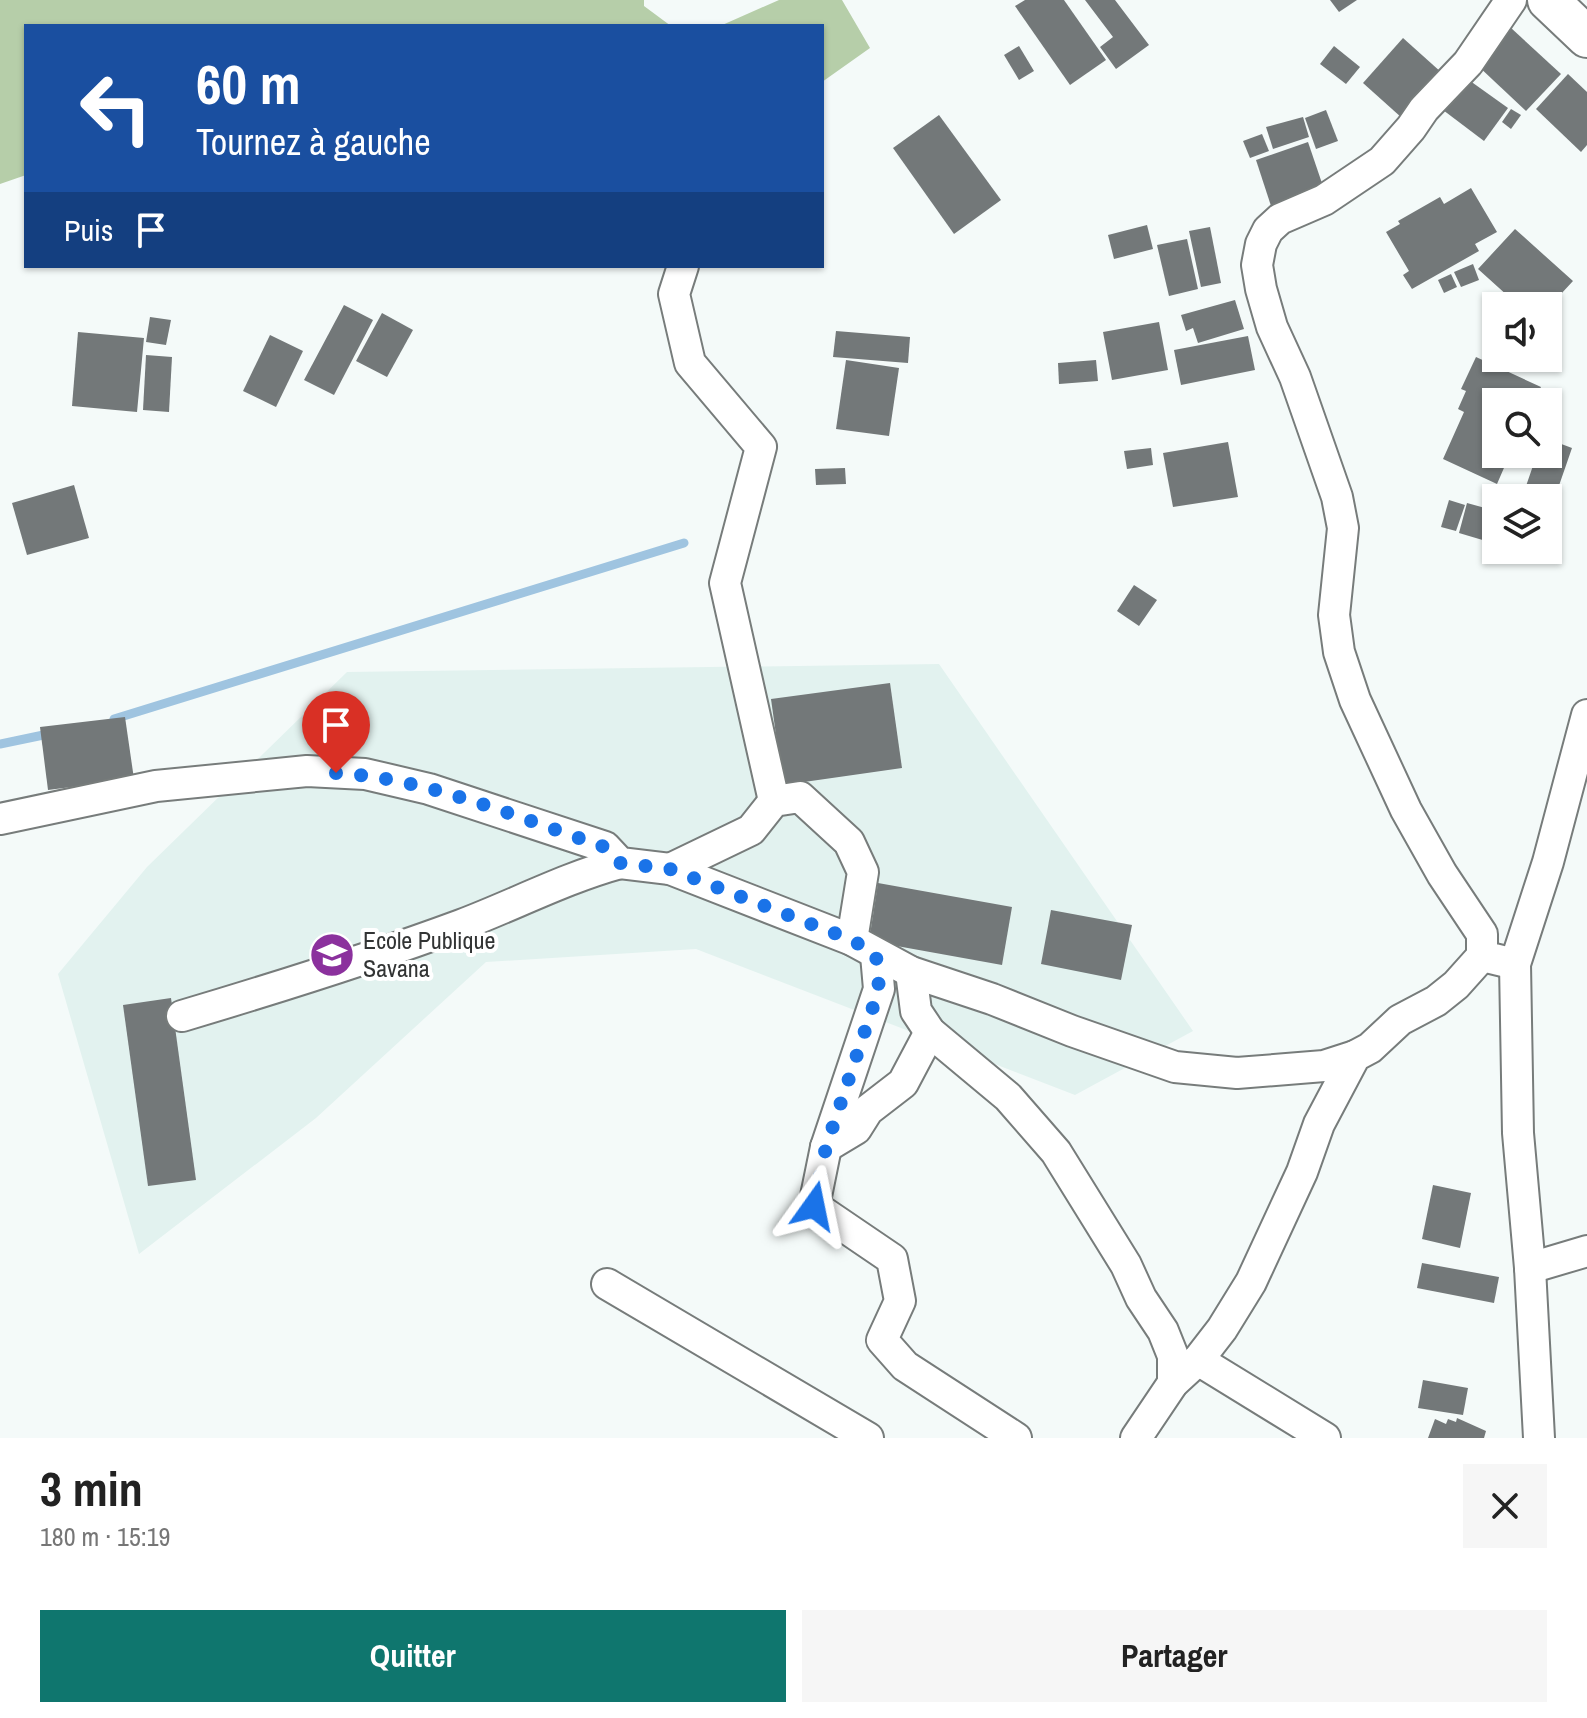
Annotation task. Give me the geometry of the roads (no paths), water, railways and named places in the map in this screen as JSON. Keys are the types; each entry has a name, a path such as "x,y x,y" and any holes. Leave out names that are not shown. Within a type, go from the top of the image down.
{"main road":[{"path":"1548,0 1587,37"}],"street":[{"path":"182,1016 348,965 517,903 587,872 620,863 670,869 864,948 911,972 1175,1067 1237,1073 1324,1066 1370,1048 1400,1020 1436,1001 1456,985 1482,956 1482,934 1442,874 1406,810 1360,712 1339,652 1334,615 1343,528 1337,497 1295,377 1272,327 1257,265 1261,244 1268,230 1280,219 1324,200 1382,161 1424,109 1468,63 1511,0"},
{"path":"682,268 674,294 690,363 761,447 725,583 774,801"},
{"path":"1539,1438 1530,1268 1518,1133 1515,964 1548,862 1587,715"},
{"path":"0,819 156,786 307,771 365,774 429,789 605,847 620,863"},
{"path":"670,869 751,830 774,801 800,797 849,842 863,872 864,948 879,989 826,1147 814,1206 892,1259 900,1301 882,1340 905,1366 1016,1438"},
{"path":"1482,956 1515,964"},
{"path":"911,972 916,1011 930,1032 1008,1097 1056,1152 1163,1331 1173,1356 1173,1383"},
{"path":"826,1147 856,1129 868,1110 903,1083 930,1032"},
{"path":"1136,1438 1173,1383 1198,1360 1222,1329 1251,1282 1302,1172 1319,1124 1355,1056"},
{"path":"1530,1268 1587,1251"},
{"path":"607,1284 868,1438"},
{"path":"1198,1360 1325,1438"}],"waterway":[{"path":"114,719 684,543"},
{"path":"0,744 53,733"}],"place":[{"name":"Ecole Publique Savana","path":"332,955"}]}
